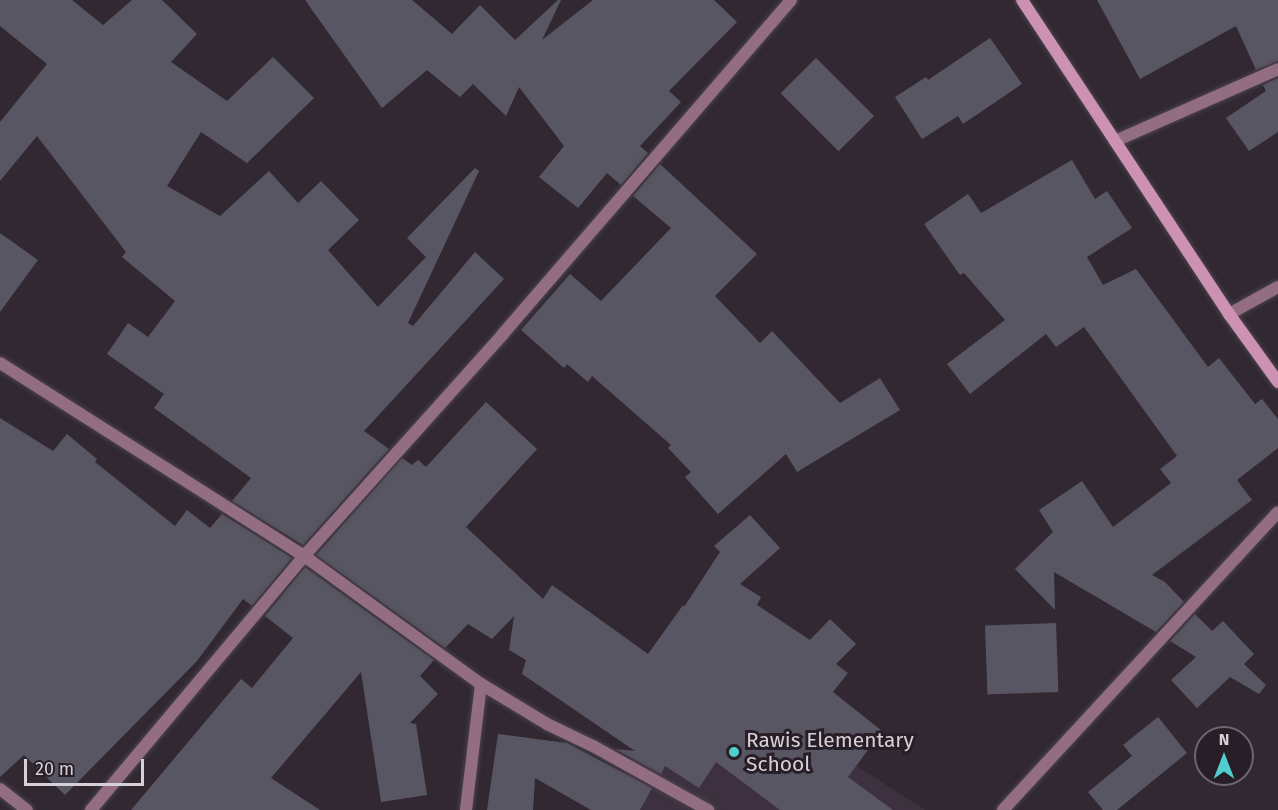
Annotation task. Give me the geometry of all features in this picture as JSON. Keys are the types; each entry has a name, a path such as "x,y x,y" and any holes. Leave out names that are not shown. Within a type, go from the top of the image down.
{"main road":[{"path":"1022,0 1229,314 1278,382"}],"street":[{"path":"92,810 304,556 502,334 791,0"},
{"path":"1115,141 1278,69"},
{"path":"1229,314 1278,287"},
{"path":"0,363 304,556 482,684 547,724 593,746 708,810"},
{"path":"1003,810 1278,512"},
{"path":"466,810 482,684"},
{"path":"0,789 27,810"}],"shaded area":[{"name":"Rawis Elementary School","path":"696,662 925,810 627,810 610,798 658,706"}],"building":[{"path":"0,0 72,0 103,25 132,0 162,0 197,34 171,62 227,101 273,57 314,98 247,163 201,132 167,186 220,216 269,171 298,203 321,181 359,220 328,250 378,307 426,257 407,238 475,168 479,171 408,323 413,326 475,252 504,279 364,431 389,449 303,545 232,501 251,478 154,408 164,394 107,354 128,323 148,337 175,301 122,257 126,252 37,136 0,181 0,122 47,64 0,26"},
{"path":"305,0 412,0 452,34 480,5 515,40 558,0 561,0 542,40 593,0 714,0 737,22 669,91 681,102 640,146 648,153 621,185 607,173 578,208 539,177 564,146 519,87 506,116 473,84 460,97 427,70 382,108"},
{"path":"1097,0 1278,0 1278,61 1256,70 1236,26 1140,79"},
{"path":"990,38 1022,84 963,124 958,116 922,139 895,97 926,77 928,80"},
{"path":"816,58 874,116 839,151 781,93"},
{"path":"1278,78 1278,132 1249,151 1226,118 1266,91 1263,85"},
{"path":"1072,160 1095,199 1107,191 1132,228 1087,257 1103,285 1136,269 1208,367 1219,358 1255,404 1262,399 1278,419 1278,448 1237,480 1252,500 1152,575 1165,582 1184,602 1156,632 1054,572 1055,610 1015,569 1053,532 1039,510 1082,481 1113,527 1171,483 1160,469 1177,456 1084,327 1056,347 1046,334 970,394 947,364 1005,320 964,273 960,275 924,224 968,194 981,213"},
{"path":"660,164 757,254 715,296 760,343 772,331 840,403 880,378 900,410 797,472 786,454 718,514 685,477 691,472 668,448 671,445 592,376 588,382 567,364 564,368 521,330 570,274 601,301 671,228 633,196"},
{"path":"0,233 38,260 0,312"},
{"path":"486,402 537,449 466,527 543,599 552,585 648,654 683,605 684,607 720,552 714,546 750,515 780,548 740,584 761,597 757,605 810,640 830,619 856,644 836,664 848,673 833,692 882,731 848,777 893,810 780,810 716,762 699,788 665,766 661,774 615,749 635,751 522,674 526,660 509,650 514,616 492,639 468,624 445,648 316,555 402,458 412,465 418,460 426,467"},
{"path":"0,418 53,451 67,434 97,459 95,462 175,526 187,510 210,528 222,514 292,558 252,606 243,599 197,661 65,795 24,755 0,777"},
{"path":"305,567 434,660 420,676 438,694 410,723 416,724 427,795 381,802 361,672 271,778 320,810 131,810 241,679 252,688 293,638 265,616"},
{"path":"1195,614 1212,631 1223,621 1254,654 1244,664 1266,685 1259,694 1230,677 1197,708 1171,680 1196,657 1170,641"},
{"path":"1056,623 1058,692 987,694 985,625"},
{"path":"1158,717 1187,753 1117,810 1103,810 1088,792 1132,756 1123,745"},
{"path":"498,734 567,743 652,788 640,810 591,810 535,778 533,810 487,810"}],"place":[{"name":"Rawis Elementary School","path":"734,752"}]}
